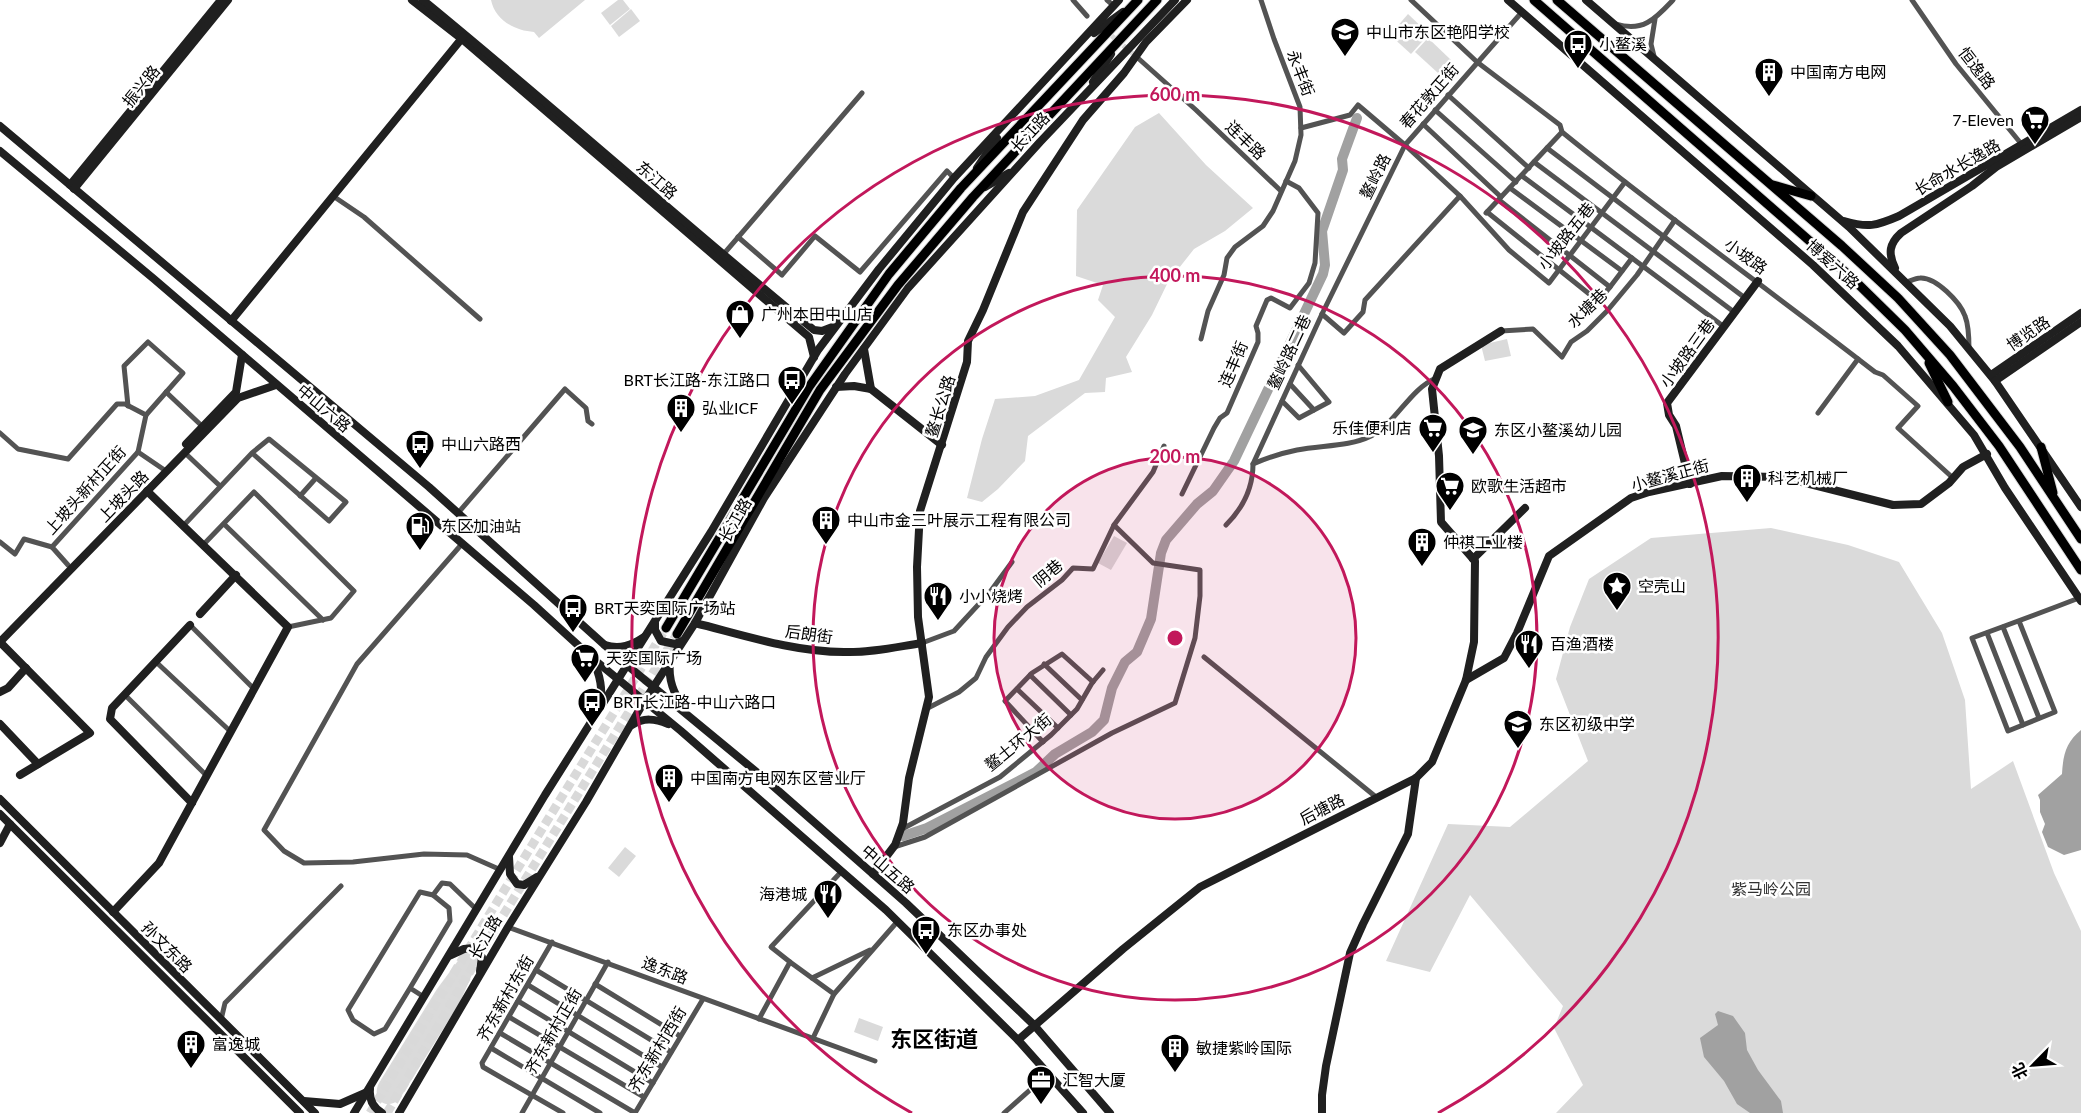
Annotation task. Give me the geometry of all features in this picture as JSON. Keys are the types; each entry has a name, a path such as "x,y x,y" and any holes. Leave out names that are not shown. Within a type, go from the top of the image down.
{"highway":[{"name":"长江路","path":"680,637 820,390 898,285 976,193 1157,0"},
{"name":"博爱六路","path":"1535,0 1852,278 1922,350 1953,386 1999,447 2081,570"},
{"name":"博爱六路","path":"1557,0 1874,276 1950,355 2020,447 2081,539"},
{"name":"长江路","path":"666,628 809,387 889,274 972,177 1136,2"},
{"path":"1769,184 1811,196"},
{"path":"1922,350 1948,402"},
{"path":"2041,447 2055,501"}],"street":[{"name":"振兴路","path":"72,187 221,0"},
{"name":"振兴路","path":"72,187 228,0"},
{"name":"东江路","path":"412,0 463,36"},
{"name":"东江路","path":"423,0 721,257 809,337 816,354"},
{"path":"1072,0 1087,16"},
{"path":"1107,0 1117,3"},
{"name":"长江路","path":"399,1113 508,927 670,662 680,637 695,623 765,498 836,387 908,288 1175,0"},
{"name":"鳌长公路","path":"873,874 893,847 900,830 909,778 926,709 928,697 918,617 917,567 920,511 967,362 968,341 1023,212 1083,120 1124,73 1146,42 1187,0"},
{"name":"永丰街","path":"1201,339 1208,311 1224,275 1227,258 1235,247 1263,226 1273,211 1295,161 1300,128 1300,107 1261,0"},
{"name":"小坡路","path":"1411,0 1477,62 1560,125 1562,132 1875,372 1883,375 1918,406 1898,428 1953,478"},
{"name":"博爱六路","path":"1508,0 1860,308 1898,345 1974,435 2005,488 2080,600"},
{"path":"1586,0 1841,221 1899,274 1950,326 1993,378 2081,507"},
{"path":"1612,23 1626,28 1643,25 1655,20 1673,0"},
{"name":"恒逸路","path":"1912,0 1956,64 2024,147"},
{"path":"1083,39 1136,2"},
{"name":"长江路","path":"354,1113 601,706 711,532 816,354 879,269 954,178 1117,3"},
{"name":"春花敦正街","path":"1405,145 1522,12"},
{"path":"1655,20 1651,44 1656,61"},
{"path":"231,321 463,36"},
{"path":"1084,96 1117,43"},
{"name":"连丰路","path":"1139,59 1281,192"},
{"path":"721,257 862,93"},
{"path":"1448,95 1529,168"},
{"path":"1300,128 1350,115 1358,105 1405,145"},
{"path":"1435,110 1516,182"},
{"name":"长命水长逸路","path":"1899,274 1892,261 1890,251 1892,241 2024,147 2081,110"},
{"name":"长命水长逸路","path":"1841,221 1863,227 1888,221 2081,117"},
{"name":"长江路","path":"972,177 1009,119"},
{"path":"1423,124 1500,199 1610,287"},
{"name":"中山六路","path":"0,126 458,513 627,666"},
{"path":"1481,219 1562,132"},
{"name":"鳌岭路","path":"1322,314 1405,145 1460,196 1481,219"},
{"path":"1547,148 1745,298"},
{"name":"中山六路","path":"0,151 154,279 461,545 534,605 591,657 630,688"},
{"path":"1534,162 1734,312"},
{"path":"976,193 1016,169"},
{"path":"738,237 782,275 815,236 860,272 947,171 954,178"},
{"path":"1522,176 1723,326"},
{"name":"连丰街","path":"1182,494 1214,428 1220,418 1227,413 1258,342 1256,326 1268,300 1271,298 1290,308 1309,283 1315,263 1318,213 1299,188 1286,181"},
{"name":"小坡路五巷","path":"1481,219 1509,250 1549,283 1625,182"},
{"path":"1510,188 1622,271"},
{"path":"333,196 364,217 480,319"},
{"name":"鳌岭路二巷","path":"1226,525 1241,509 1253,479 1253,464 1322,314 1344,333 1363,312 1365,300 1460,196"},
{"path":"1487,212 1598,301 1632,258"},
{"name":"水塘巷","path":"1501,331 1533,329 1562,357 1571,342 1587,331 1607,311 1643,266 1675,220"},
{"name":"东江路","path":"721,257 814,330 837,326"},
{"path":"871,259 879,269"},
{"path":"1906,282 1920,278 1935,283 1951,295 1965,315 1969,349"},
{"name":"小坡路三巷","path":"1690,484 1676,426 1669,416 1667,403 1758,281"},
{"name":"博览路","path":"1993,378 2081,313"},
{"name":"博览路","path":"1993,378 2081,322"},
{"path":"1501,331 1440,369 1432,389 1439,456 1441,522 1473,559 1525,508"},
{"path":"0,433 18,449 68,459 117,404 127,405 146,415 183,373 148,342 124,366 127,405"},
{"path":"864,349 871,388"},
{"name":"上坡头路","path":"0,635 236,392 242,355"},
{"path":"1818,413 1858,359"},
{"path":"1282,401 1299,418 1329,402 1298,365"},
{"path":"1253,464 1296,450 1368,438 1384,428 1424,383 1436,378"},
{"path":"1290,384 1314,410"},
{"name":"上坡头路","path":"0,642 238,398 276,385"},
{"path":"836,387 871,388 942,445"},
{"path":"458,513 565,389 586,408 588,421 592,424"},
{"path":"166,392 202,427"},
{"name":"上坡头新村正街","path":"68,565 52,547 138,452 146,415"},
{"path":"184,525 252,453 268,439 346,502 329,521 252,453"},
{"name":"阴巷","path":"926,709 959,692 976,678 986,657 1008,627 1027,607 1062,580 1073,568 1093,569 1114,525 1153,472 1164,446"},
{"path":"138,452 163,469"},
{"path":"185,453 220,486"},
{"name":"小鳌溪正街","path":"1466,680 1504,658 1517,633 1549,556 1631,498 1722,476 1782,477 1893,505 1921,504 1963,467 1987,454"},
{"path":"300,496 316,478"},
{"path":"147,491 288,627"},
{"path":"113,912 159,863 288,627 331,618 354,591 254,492 204,544"},
{"path":"224,524 323,620"},
{"path":"893,847 925,837 1112,733 1175,704 1195,638 1200,596 1200,570 1156,563 1114,525"},
{"path":"0,542 15,554 24,539 52,547"},
{"path":"461,545 357,664 264,830 284,851 304,863 353,862 423,854 467,855 501,870"},
{"name":"后塘路","path":"1018,1040 1123,949 1200,887 1424,772 1432,762 1466,680 1474,642 1475,561 1473,559"},
{"path":"922,643 954,631 990,592 1011,562"},
{"path":"200,614 236,575"},
{"path":"2019,621 2055,712 2008,731 1972,638 2019,621 2080,600"},
{"path":"656,621 655,630 661,641 675,644 680,637"},
{"name":"后朗街","path":"695,623 792,647 844,652 880,650 922,643"},
{"path":"192,803 110,718 112,708 190,625 254,689"},
{"path":"2003,627 2039,718"},
{"path":"1987,633 2024,724"},
{"path":"603,645 621,647 646,636"},
{"path":"0,642 90,733 20,775"},
{"path":"1043,742 1005,701 1030,675 1062,654 1093,682"},
{"path":"591,657 599,672 602,688 601,706"},
{"path":"1204,657 1376,797"},
{"path":"155,661 231,732"},
{"path":"670,662 669,675 672,686 686,714"},
{"path":"1044,664 1082,700"},
{"name":"中山五路","path":"627,666 765,779 906,903 1034,1026 1110,1113"},
{"path":"0,692 8,688 26,668"},
{"name":"鳌土环大街","path":"900,830 1000,777 1071,716 1103,670"},
{"path":"1030,675 1071,716"},
{"name":"中山五路","path":"630,688 897,922 1018,1040 1083,1113"},
{"path":"1017,688 1058,728"},
{"path":"124,695 207,776"},
{"path":"629,727 639,720 651,719 675,727"},
{"path":"0,724 38,764"},
{"path":"1322,1113 1326,1066 1350,953 1408,834 1416,778"},
{"name":"孙文东路","path":"0,799 315,1113"},
{"name":"孙文东路","path":"0,814 300,1113"},
{"path":"0,843 10,824"},
{"path":"510,856 510,873 517,884 524,885 541,874"},
{"path":"834,994 771,947 841,872"},
{"path":"433,895 442,883 450,884 477,910"},
{"path":"221,1020 225,1003 341,886"},
{"path":"420,892 433,895 449,908 450,921 410,988 385,1029 374,1034 353,1020 348,1010 420,892"},
{"path":"813,1038 834,994 897,922"},
{"name":"逸东路","path":"508,927 875,1061"},
{"name":"齐东新村东街","path":"532,1095 483,1067 483,1063 552,942"},
{"path":"449,956 464,949 477,950 482,957 480,976"},
{"path":"812,978 872,949"},
{"name":"齐东新村正街","path":"522,1113 608,962"},
{"path":"759,1019 790,962"},
{"path":"536,970 671,1052"},
{"path":"595,984 680,1036"},
{"path":"528,985 662,1067"},
{"path":"410,988 424,997"},
{"name":"齐东新村西街","path":"635,1113 703,999"},
{"path":"518,1001 653,1083"},
{"path":"509,1017 644,1097"},
{"path":"500,1033 635,1113"},
{"path":"491,1048 600,1113"},
{"path":"1004,1113 1048,1074"},
{"path":"304,1101 340,1104 369,1088 369,1098 376,1109 382,1113 394,1112 404,1105"},
{"path":"532,1095 564,1113"},
{"path":"1011,1107 1017,1113"}],"green space":[{"path":"491,0 585,0 539,38 534,32 513,27 501,19"},
{"path":"618,0 623,0 630,9 610,25 601,13"},
{"path":"631,9 640,21 619,37 611,26"},
{"path":"1408,14 1429,34 1411,54 1390,35"},
{"path":"1428,38 1451,60 1438,73 1415,52"},
{"path":"1159,113 1206,165 1253,208 1225,231 1194,249 1168,282 1152,315 1126,357 1132,372 1106,378 1105,392 1085,393 1028,436 1025,461 982,502 967,498 995,399 1035,396 1079,380 1115,317 1098,300 1103,285 1076,276 1077,210 1135,127"},
{"path":"1507,339 1511,356 1485,361 1481,345"},
{"name":"紫马岭公园","path":"1771,528 1848,545 1899,562 1942,633 1965,700 1971,789 2013,761 2054,873 2081,931 2081,1113 1556,1113 1583,1085 1554,1028 1563,1006 1470,895 1430,972 1386,961 1448,824 1510,827 1588,761 1556,679 1570,627 1589,579 1651,538"},
{"path":"1114,536 1127,543 1111,570 1098,563"},
{"path":"625,847 636,856 619,877 608,868"},
{"path":"468,952 476,955 478,961 460,1002 399,1100 389,1104 384,1103 377,1094 379,1083 437,989 463,954"},
{"path":"859,1018 883,1027 878,1041 854,1032"}],"shaded area":[{"path":"2081,730 2081,850 2064,855 2048,847 2042,832 2045,824 2040,812 2038,795 2062,774 2066,749"},
{"path":"1718,1011 1733,1016 1745,1033 1747,1050 1758,1070 1781,1101 1783,1113 1750,1113 1737,1104 1724,1081 1704,1057 1700,1038 1718,1025 1715,1014"}],"waterway":[{"path":"903,836 927,828 1036,772 1055,754 1092,732 1104,720 1112,688 1125,662 1137,652 1151,619 1161,553 1166,540 1197,504 1213,491 1234,461 1323,274 1325,265 1322,231 1343,170 1342,159 1357,118"}],"tunnel":[{"path":"1106,31 1138,58"},
{"path":"370,1113 666,628"},
{"path":"387,1113 499,922 677,634"}],"place":[{"name":"中山市东区艳阳学校","path":"1345,58"},
{"name":"小鳌溪","path":"1578,70"},
{"name":"中国南方电网","path":"1769,98"},
{"name":"7-Eleven","path":"2035,146"},
{"name":"广州本田中山店","path":"740,340"},
{"name":"BRT长江路-东江路口","path":"792,406"},
{"name":"弘业ICF","path":"681,434"},
{"name":"乐佳便利店","path":"1433,454"},
{"name":"东区小鳌溪幼儿园","path":"1473,456"},
{"name":"中山六路西","path":"420,470"},
{"name":"科艺机械厂","path":"1747,504"},
{"name":"欧歌生活超市","path":"1450,512"},
{"name":"中山市金三叶展示工程有限公司","path":"826,546"},
{"name":"东区加油站","path":"420,552"},
{"name":"仲祺工业楼","path":"1422,568"},
{"name":"空壳山","path":"1617,612"},
{"name":"小小烧烤","path":"938,622"},
{"name":"BRT天奕国际广场站","path":"573,634"},
{"name":"百渔酒楼","path":"1529,670"},
{"name":"天奕国际广场","path":"585,684"},
{"name":"BRT长江路-中山六路口","path":"592,728"},
{"name":"东区初级中学","path":"1518,750"},
{"name":"中国南方电网东区营业厅","path":"669,804"},
{"name":"海港城","path":"828,920"},
{"name":"东区办事处","path":"926,956"},
{"name":"富逸城","path":"191,1070"},
{"name":"敏捷紫岭国际","path":"1175,1074"},
{"name":"汇智大厦","path":"1041,1106"}],"district":[{"name":"东区街道","path":"934,1039"}]}
